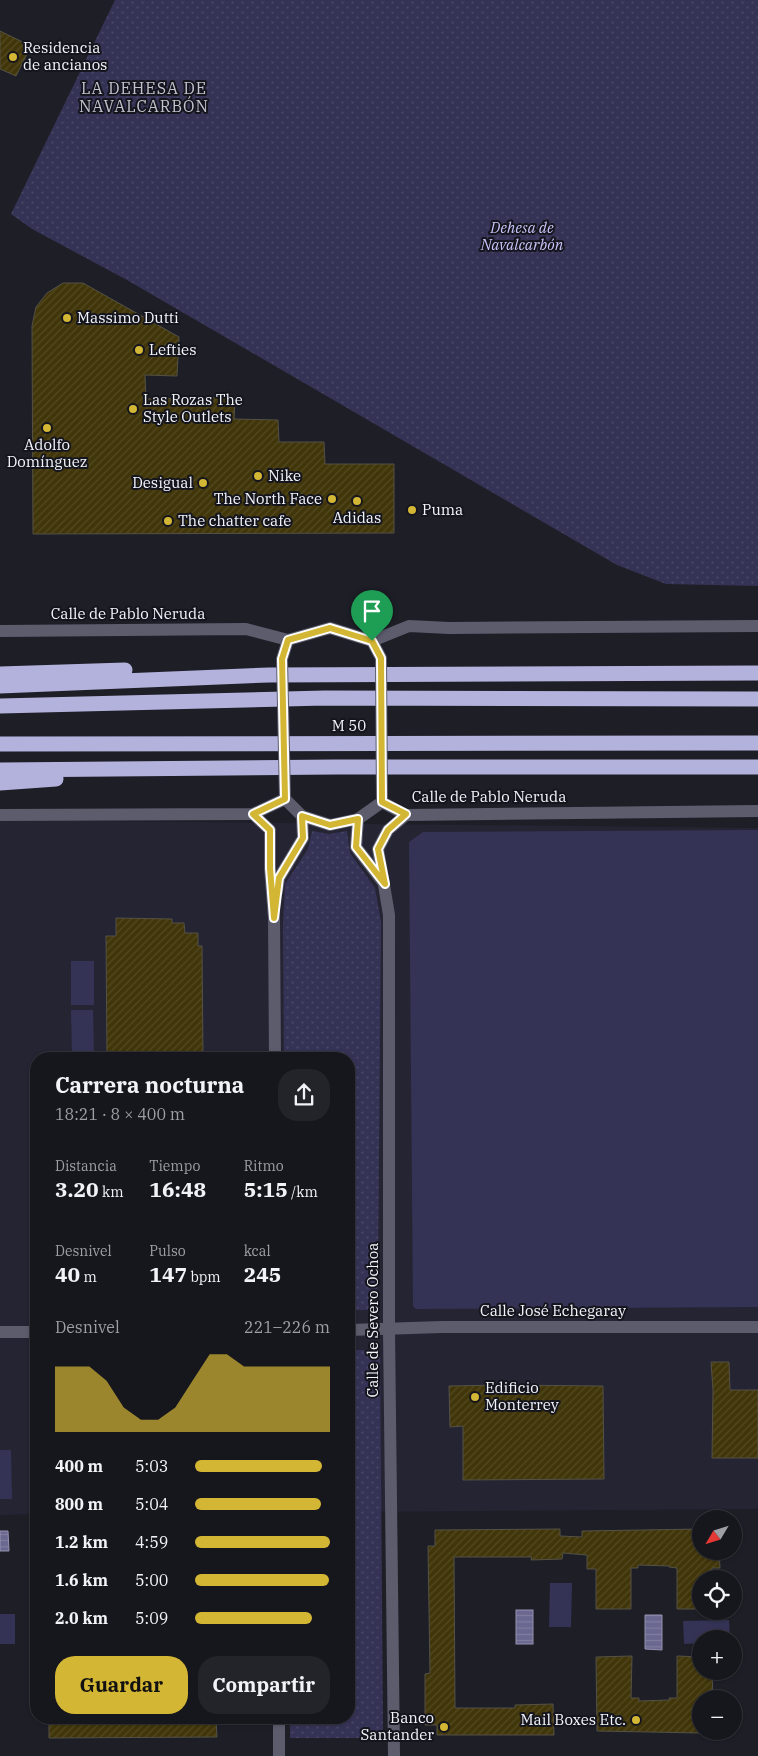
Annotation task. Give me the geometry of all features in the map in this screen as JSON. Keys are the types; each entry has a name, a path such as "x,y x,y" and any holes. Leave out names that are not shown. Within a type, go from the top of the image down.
{"highway":[{"path":"0,674 127,670 269,675"},
{"path":"0,686 269,675 758,672"},
{"path":"0,706 325,698 758,699"},
{"name":"M 50","path":"0,744 758,743"},
{"path":"0,770 758,767"},
{"path":"0,783 195,768"}],"street":[{"path":"372,641 381,658 382,802 358,819 330,825 302,816 285,799 282,659 288,640 330,628 372,641 409,626 448,628 758,626"},
{"name":"Calle de Pablo Neruda","path":"0,631 246,629 288,640"},
{"path":"0,815 253,814 285,799"},
{"name":"Calle de Pablo Neruda","path":"382,802 406,814 758,811"},
{"path":"253,814 270,830 270,868 274,918 275,1052"},
{"name":"Calle de Severo Ochoa","path":"394,1756 388,1330 389,915 378,849 388,830 406,814"},
{"path":"274,918 279,878 303,838 302,816"},
{"path":"358,819 356,847 385,884"},
{"name":"Calle José Echegaray","path":"355,1330 442,1327 758,1327"},
{"path":"0,1332 30,1332"},
{"path":"279,1724 279,1756"}],"shaded area":[{"path":"0,820 758,828 758,1509 355,1512 355,1052 30,1052 30,1514 0,1515"},
{"path":"0,1531 8,1531 9,1551 0,1551"},
{"path":"516,1610 533,1610 533,1644 516,1644"},
{"path":"645,1615 662,1615 662,1650 645,1649"}],"green space":[{"name":"Dehesa de Navalcarbón","path":"115,0 758,0 758,586 666,584 617,565 127,280 32,229 11,214"},
{"path":"758,830 758,1307 416,1309 413,1306 409,842 423,832"},
{"path":"312,831 329,834 347,831 350,853 375,888 381,922 378,1277 376,1310 355,1310 355,1052 284,1052 283,926 285,884 308,849"},
{"path":"71,961 94,961 94,1005 71,1005"},
{"path":"71,1010 93,1010 94,1052 72,1052"},
{"path":"355,1350 380,1350 383,1738 290,1738 290,1724 355,1724"},
{"path":"0,1450 11,1450 12,1499 0,1499"},
{"path":"550,1583 572,1583 571,1627 549,1627"},
{"path":"0,1614 15,1614 15,1644 0,1644"},
{"path":"729,1620 730,1630 692,1630 692,1644 684,1644 683,1621"}],"building":[{"name":"Residencia de ancianos","path":"0,31 31,46 16,76 0,69"},
{"name":"Las Rozas The Style Outlets","path":"63,283 83,283 179,337 177,376 145,375 146,399 235,397 234,419 278,420 279,442 324,442 325,464 394,464 394,533 33,534 32,326 36,307 47,293"},
{"path":"116,918 172,919 172,923 184,923 185,933 198,933 198,946 202,946 203,1052 107,1052 106,936 116,936"},
{"path":"711,1362 729,1362 730,1390 758,1390 758,1458 712,1458 713,1390"},
{"path":"449,1386 603,1386 604,1479 463,1480 463,1426 450,1427"},
{"path":"560,1529 560,1536 582,1537 582,1531 692,1529 692,1560 720,1560 720,1568 692,1570 692,1609 677,1609 677,1568 638,1565 638,1568 631,1568 631,1609 596,1609 596,1569 587,1569 587,1555 563,1553 562,1559 531,1560 532,1557 454,1557 455,1708 515,1708 515,1705 553,1704 554,1735 437,1735 437,1725 425,1725 425,1674 430,1673 428,1546 435,1546 435,1530"},
{"path":"632,1656 631,1698 639,1698 639,1701 677,1698 677,1656 692,1657 692,1680 712,1680 713,1690 692,1690 692,1733 597,1731 596,1657"},
{"path":"49,1724 216,1724 217,1737 49,1738"}],"place":[{"name":"Residencia de ancianos","path":"13,57"},
{"name":"Massimo Dutti","path":"67,318"},
{"name":"Lefties","path":"139,350"},
{"name":"Las Rozas The Style Outlets","path":"133,409"},
{"name":"Adolfo Domínguez","path":"47,428"},
{"name":"Nike","path":"258,476"},
{"name":"Desigual","path":"203,483"},
{"name":"The North Face","path":"332,499"},
{"name":"Adidas","path":"357,501"},
{"name":"Puma","path":"412,510"},
{"name":"The chatter cafe","path":"168,521"},
{"name":"Edificio Monterrey","path":"475,1397"},
{"name":"Mail Boxes Etc.","path":"636,1720"},
{"name":"Banco Santander","path":"444,1727"}],"district":[{"name":"LA DEHESA DE NAVALCARBÓN","path":"144,97"}],"route":[{"path":"330,628 372,641 381,658 382,802 406,814 388,830 378,849 385,884 356,847 358,819 330,825 302,816 303,838 279,878 274,918 270,868 270,830 253,814 285,799 282,659 288,640 330,628"}]}
